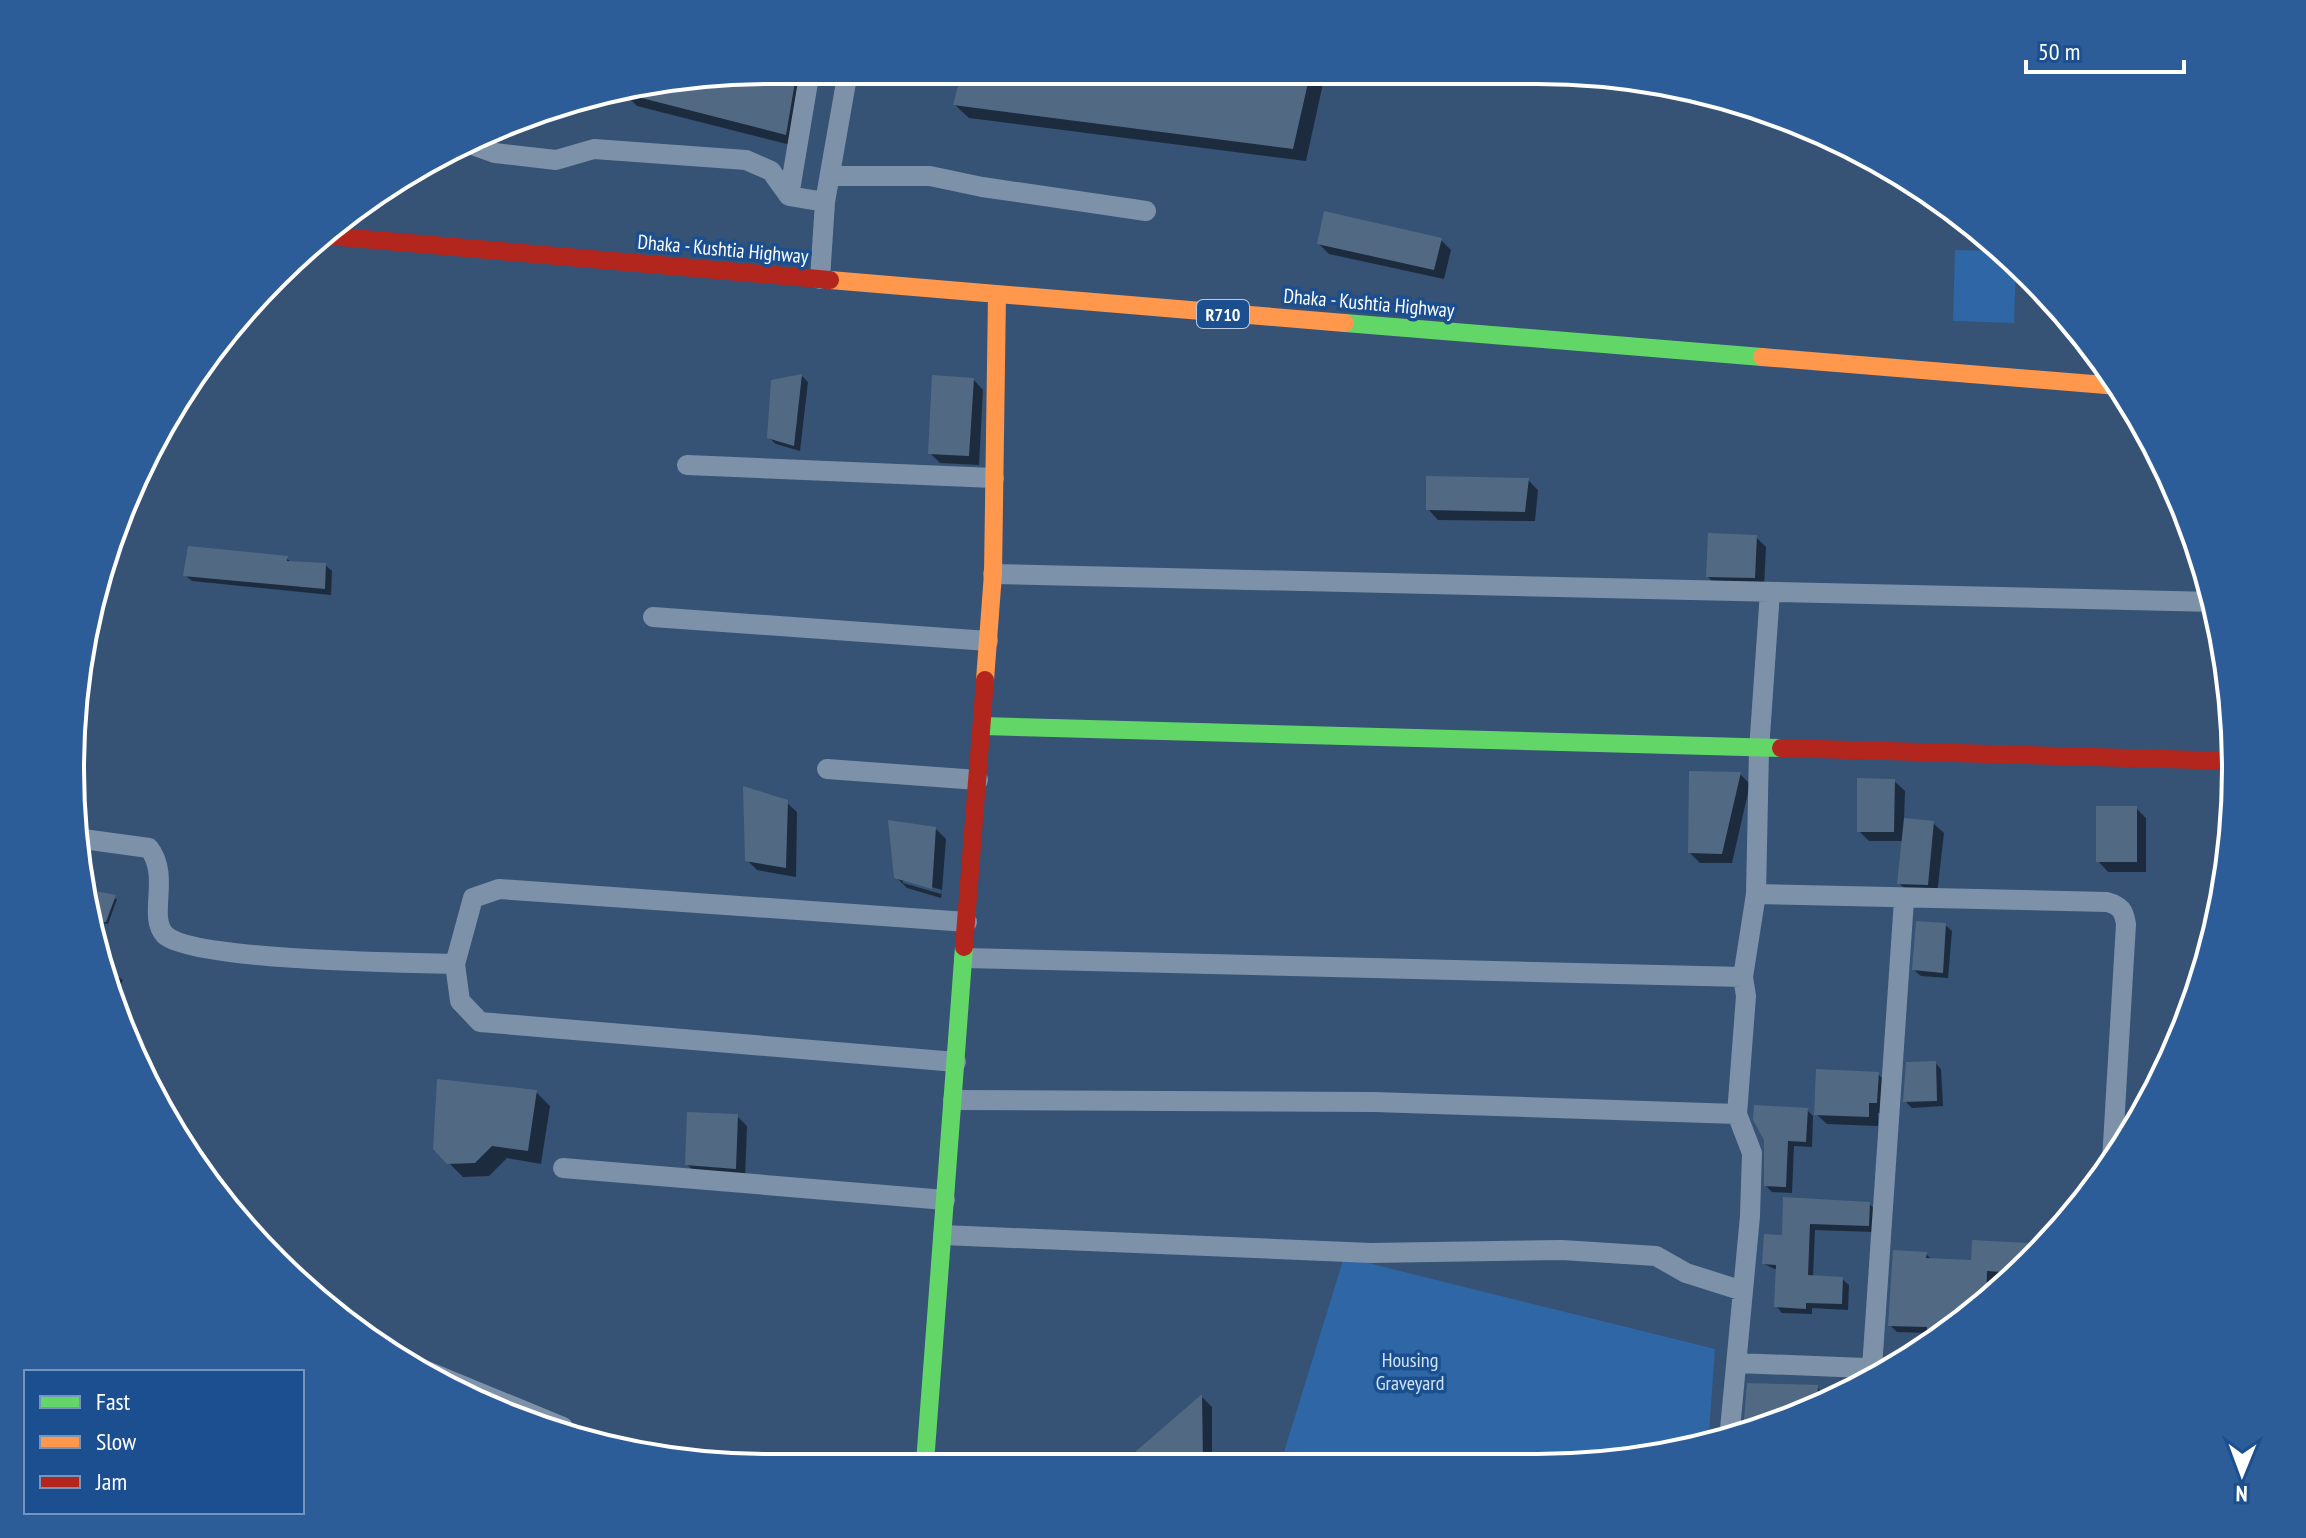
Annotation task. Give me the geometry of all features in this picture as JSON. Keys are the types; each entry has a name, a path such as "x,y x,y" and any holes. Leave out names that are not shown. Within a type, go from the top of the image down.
{"street":[{"path":"789,196 808,84"},
{"path":"820,279 825,202 846,84"},
{"path":"481,148 495,153 556,160 594,149 746,160 771,171 789,196 825,202"},
{"path":"832,176 930,176 982,187 1146,211"},
{"name":"Dhaka - Kushtia Highway","path":"338,237 997,295 2105,385"},
{"path":"926,1454 993,574 997,295"},
{"path":"687,465 994,478"},
{"path":"993,574 2201,602"},
{"path":"1731,1426 1738,1363 1752,1153 1737,1114 1746,996 1743,977 1756,894 1759,750 1770,592"},
{"path":"653,617 988,641"},
{"path":"982,726 2222,761"},
{"path":"827,769 978,780"},
{"path":"88,840 149,848 161,871 158,922 165,935 185,947 311,959 455,964"},
{"path":"956,1062 480,1022 460,1001 455,964 473,898 499,889 967,922"},
{"path":"1756,894 1904,900 2107,902 2124,912 2113,1140"},
{"path":"1881,1361 1904,900"},
{"path":"964,958 1743,977"},
{"path":"953,1100 1374,1102 1737,1114"},
{"path":"563,1168 945,1200"},
{"path":"943,1235 1371,1253 1562,1250 1656,1256 1686,1273 1743,1291"},
{"path":"1738,1363 1869,1368"}],"green space":[{"path":"1955,250 1985,251 2015,280 2014,323 1953,321"},
{"name":"Housing Graveyard","path":"1344,1257 1715,1349 1709,1432 1671,1441 1582,1453 1283,1454"}],"building":[{"path":"795,84 786,135 637,97 724,85"},
{"path":"959,84 1308,84 1293,149 953,105"},
{"path":"1324,211 1442,238 1434,270 1317,244"},
{"path":"802,374 794,446 767,438 771,380"},
{"path":"932,375 974,378 969,456 928,454"},
{"path":"1426,476 1529,478 1525,512 1426,510"},
{"path":"1708,533 1757,535 1755,578 1706,577"},
{"path":"188,546 288,556 287,561 326,563 325,589 183,576"},
{"path":"1689,771 1741,772 1722,854 1688,853"},
{"path":"1857,778 1895,779 1894,832 1857,832"},
{"path":"743,786 788,800 786,868 745,861"},
{"path":"2096,806 2137,806 2137,862 2096,862"},
{"path":"1904,818 1934,821 1928,885 1897,884"},
{"path":"888,820 936,827 932,889 894,878"},
{"path":"95,891 116,895 106,922 101,922"},
{"path":"1916,921 1946,923 1943,973 1912,970"},
{"path":"1936,1061 1937,1101 1903,1102 1906,1062"},
{"path":"1816,1069 1879,1072 1877,1103 1869,1103 1869,1117 1814,1115"},
{"path":"437,1079 537,1090 528,1151 492,1146 475,1163 447,1164 433,1149"},
{"path":"1754,1105 1808,1108 1806,1142 1788,1141 1786,1187 1764,1186 1764,1140 1753,1120"},
{"path":"687,1112 738,1114 736,1169 685,1165"},
{"path":"1783,1197 1870,1202 1869,1226 1810,1224 1808,1275 1843,1277 1842,1304 1806,1303 1806,1309 1774,1307 1776,1265 1762,1264 1764,1234 1782,1235"},
{"path":"1972,1240 2031,1243 2001,1272 1987,1271 1987,1286 1927,1332 1927,1327 1888,1326 1893,1250 1927,1252 1926,1258 1971,1260"},
{"path":"1747,1383 1818,1385 1818,1393 1744,1422"},
{"path":"1202,1394 1203,1454 1134,1453"}],"traffic: fast":[{"path":"1345,323 1762,357"},
{"path":"982,726 1781,748"},
{"path":"926,1454 964,947"}],"traffic: slow":[{"path":"830,280 1345,323"},
{"path":"985,680 993,574 997,295"},
{"path":"1762,357 2105,385"}],"traffic: jam":[{"path":"338,237 830,280"},
{"path":"964,947 985,680"},
{"path":"1781,748 2222,761"}]}
